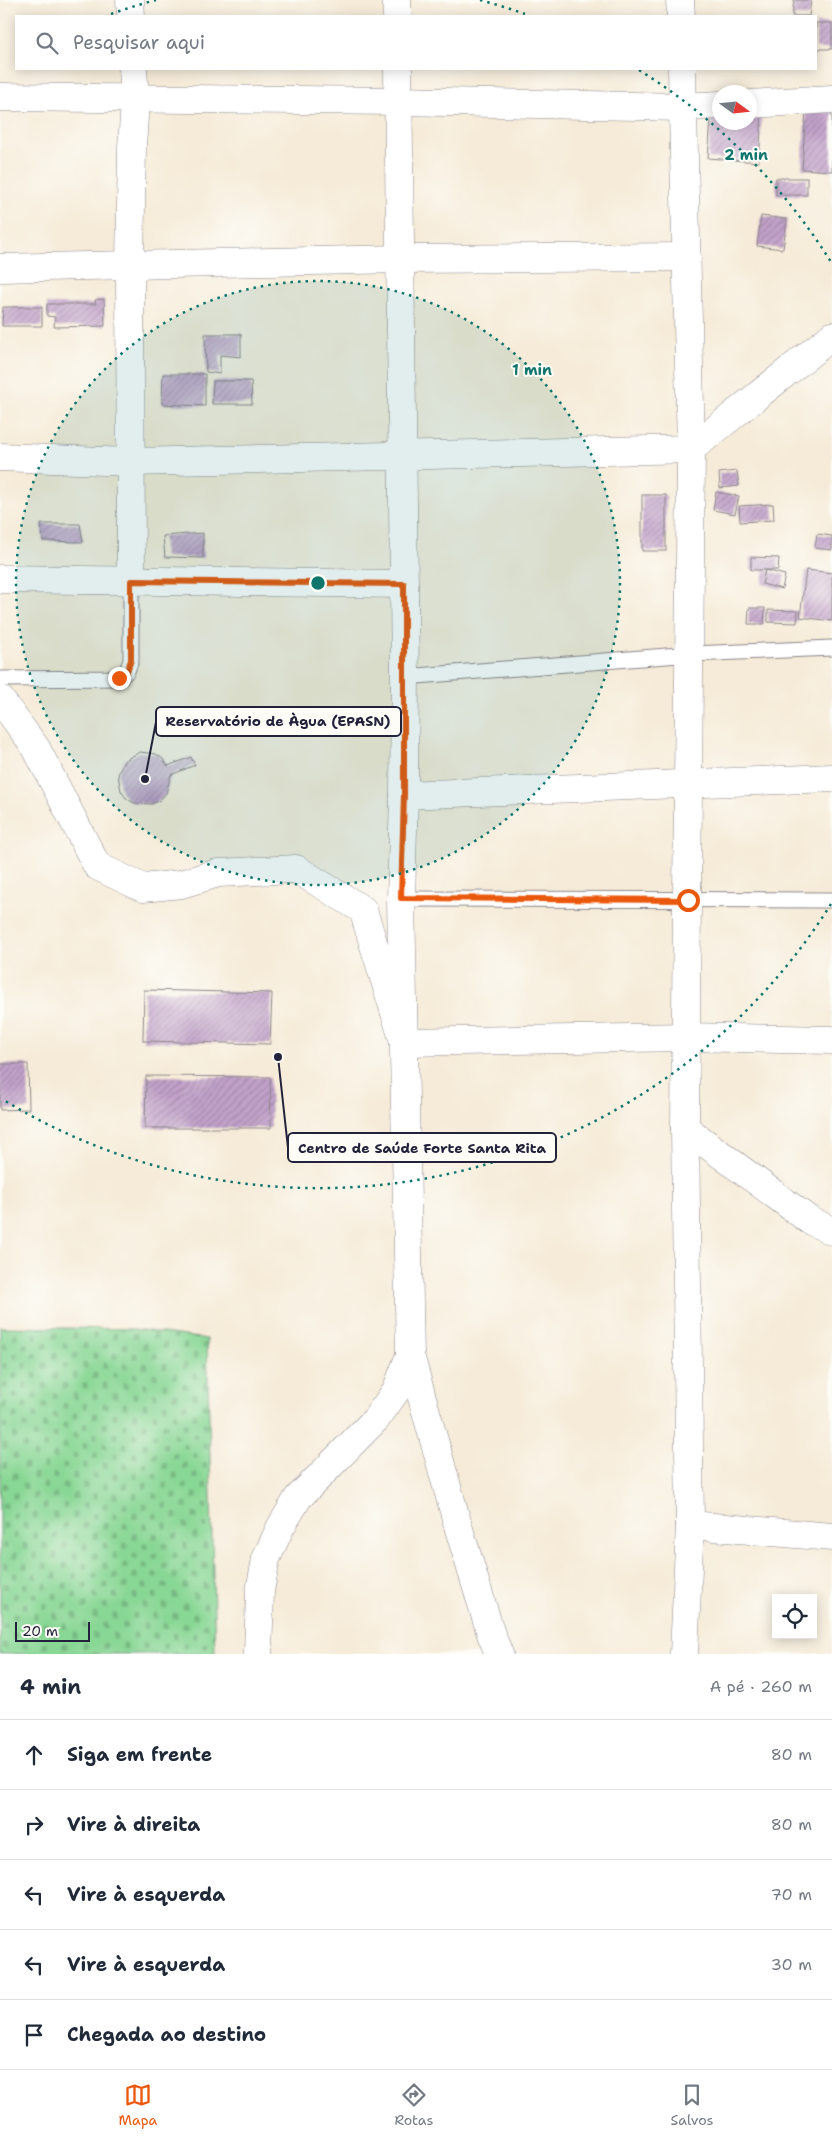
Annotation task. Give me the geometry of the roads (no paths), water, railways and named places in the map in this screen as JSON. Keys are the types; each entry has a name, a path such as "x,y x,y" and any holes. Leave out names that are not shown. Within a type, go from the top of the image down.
{"street":[{"path":"130,0 131,15"},
{"path":"397,0 397,15"},
{"path":"680,0 681,15"},
{"path":"131,581 130,264 132,148 135,100 133,70"},
{"path":"398,70 405,677 401,898 410,1355 459,1529 491,1634 499,1654"},
{"path":"682,70 691,449 691,654 685,1128 690,1525 684,1654"},
{"path":"0,97 135,100 398,101 683,107 712,105"},
{"path":"757,104 832,99"},
{"path":"0,268 400,259 687,257"},
{"path":"0,458 130,462 691,449 832,336"},
{"path":"0,580 404,584"},
{"path":"0,699 36,748 97,866 143,888 181,884 218,873 296,869 364,910 404,1042"},
{"path":"404,795 688,782 832,778"},
{"path":"404,1042 686,1038 832,1040"},
{"path":"685,1128 808,1220 832,1231"},
{"path":"258,1654 260,1591 266,1559 280,1528 298,1498 376,1419 396,1391 410,1355"},
{"path":"690,1525 832,1537"}],"lane":[{"path":"0,679 119,678 127,671 131,660 131,581"},
{"path":"405,677 691,654 832,648"},
{"path":"401,898 832,900"}],"place":[{"name":"Reservatório de Àgua (EPASN)","path":"145,779"},
{"name":"Centro de Saúde Forte Santa Rita","path":"278,1057"}]}
